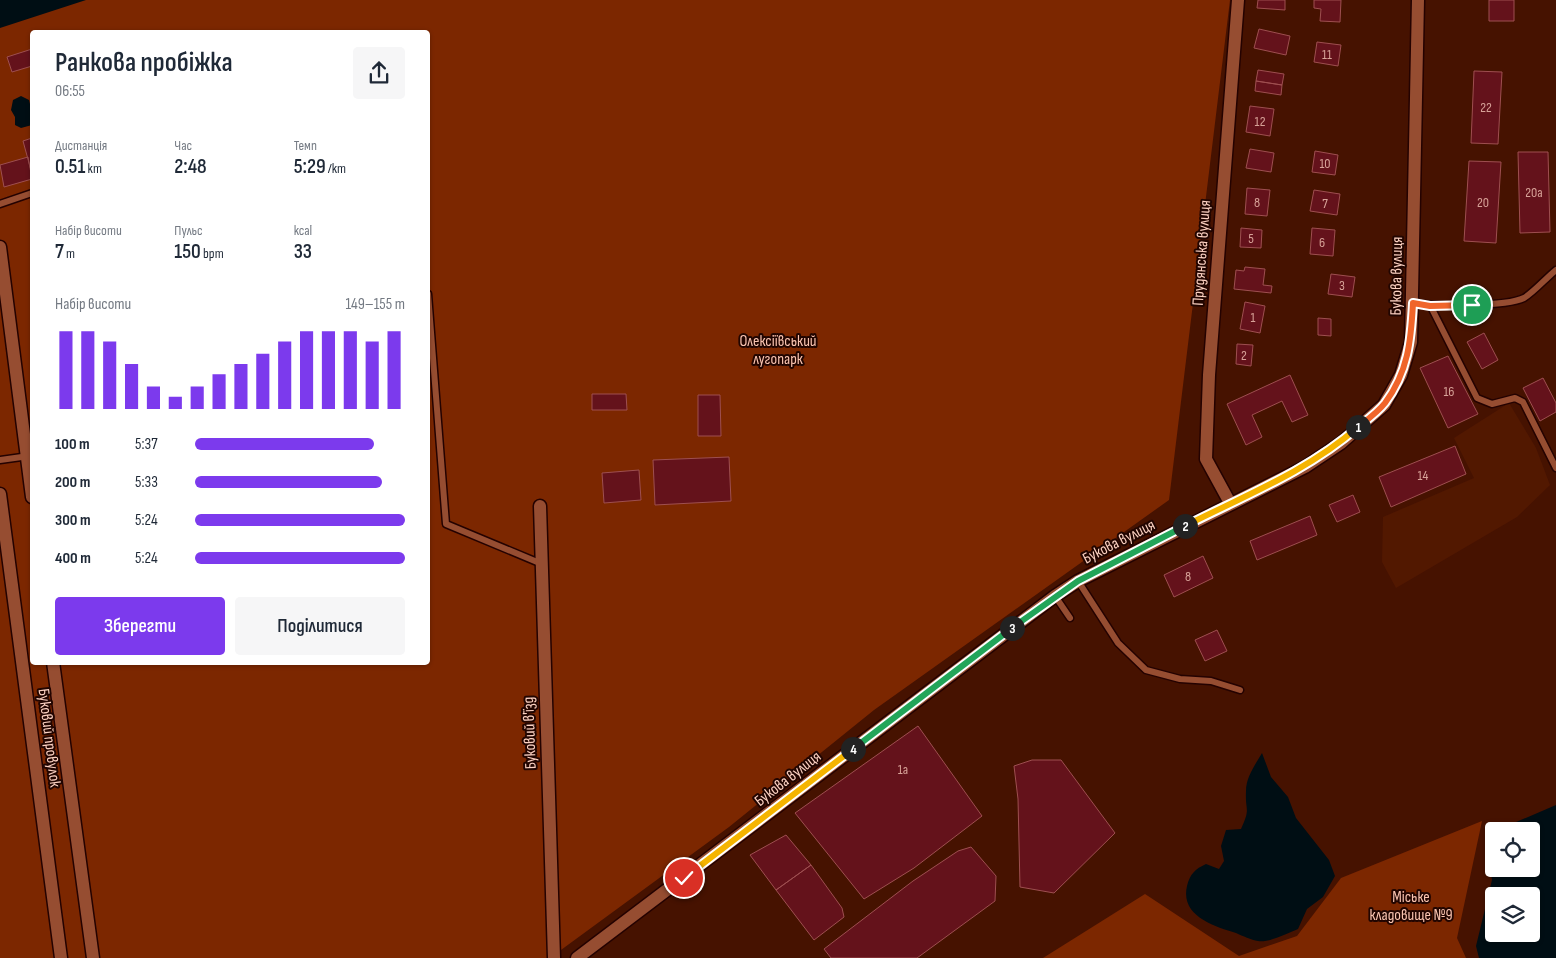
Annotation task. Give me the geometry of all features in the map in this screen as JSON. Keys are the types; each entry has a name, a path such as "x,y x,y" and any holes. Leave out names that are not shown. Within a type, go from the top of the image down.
{"street":[{"name":"Прудянська вулиця","path":"1230,503 1206,460 1209,375 1238,0"},
{"name":"Букова вулиця","path":"577,958 1055,596 1078,581 1305,467 1341,442 1384,405 1401,375 1411,342 1418,0"},
{"path":"0,247 30,455"},
{"name":"Буковий провулок","path":"0,494 61,958"},
{"name":"Буковий в'їзд","path":"540,506 554,958"},
{"name":"Буковий провулок","path":"53,665 93,958"}],"lane":[{"path":"0,204 30,195"},
{"path":"1413,303 1430,306 1486,304 1523,298 1556,270"},
{"path":"1430,306 1477,398 1492,404 1515,398 1523,402 1556,468"},
{"path":"430,341 446,524 542,564"},
{"path":"0,460 30,455"},
{"path":"1078,581 1118,643 1146,670 1180,679 1211,681 1240,690"},
{"path":"1055,596 1070,618"}],"shaded area":[{"path":"0,0 86,0 0,28"},
{"path":"21,96 29,100 30,126 21,128 15,125 15,117 11,110 13,100"},
{"path":"1509,403 1536,448 1550,485 1517,517 1396,588 1382,562 1383,517 1474,478 1454,438"},
{"path":"1262,753 1271,777 1288,797 1296,818 1329,860 1335,876 1323,897 1307,909 1298,929 1267,941 1250,939 1209,923 1194,912 1186,896 1188,882 1196,870 1206,864 1219,869 1224,861 1221,846 1226,830 1241,829 1247,813 1246,791 1248,781 1251,771"},
{"path":"1556,805 1556,958 1479,958 1476,946 1485,909 1485,942 1540,942 1540,887 1490,887 1492,877 1540,877 1540,822 1516,822"}],"green space":[{"name":"Олексіївський лугопарк","path":"0,0 1230,0 1169,500 874,710 729,827 550,958 0,958"},
{"name":"Міське кладовище №9","path":"1482,821 1457,938 1466,958 1043,958 1145,894 1239,956 1297,936 1341,878"}],"building":[{"path":"1258,0 1285,0 1285,10 1257,8"},
{"path":"1314,0 1341,0 1340,22 1320,21 1321,9 1314,8"},
{"path":"1489,0 1514,0 1514,21 1489,21"},
{"path":"1259,29 1290,36 1286,55 1254,48"},
{"path":"1317,42 1341,45 1338,66 1314,62"},
{"path":"30,50 30,67 12,72 7,57"},
{"path":"1258,70 1284,74 1282,85 1256,81"},
{"path":"1474,71 1502,72 1498,144 1471,143"},
{"path":"1256,81 1282,85 1281,95 1255,91"},
{"path":"1250,106 1274,109 1270,136 1246,132"},
{"path":"30,139 30,167 23,141"},
{"path":"1250,149 1274,153 1271,172 1246,168"},
{"path":"1315,151 1338,155 1335,175 1312,172"},
{"path":"1518,152 1548,152 1550,232 1520,233"},
{"path":"28,157 30,180 4,187 0,165"},
{"path":"1469,161 1501,162 1496,243 1464,241"},
{"path":"1247,188 1270,190 1267,216 1245,214"},
{"path":"1314,190 1340,194 1337,215 1310,211"},
{"path":"1241,228 1262,230 1261,248 1240,247"},
{"path":"1312,228 1335,230 1333,256 1310,254"},
{"path":"1245,267 1265,269 1263,285 1272,286 1271,293 1234,289 1236,270 1244,271"},
{"path":"1331,274 1355,277 1352,297 1328,294"},
{"path":"1245,302 1265,306 1260,333 1240,329"},
{"path":"1318,318 1331,319 1331,336 1318,335"},
{"path":"1484,333 1498,360 1482,369 1467,342"},
{"path":"1237,344 1253,345 1251,366 1236,364"},
{"path":"1448,356 1478,414 1448,428 1420,368"},
{"path":"1290,375 1308,415 1292,422 1282,401 1252,415 1262,437 1246,445 1227,404"},
{"path":"1543,378 1556,403 1556,412 1540,421 1523,388"},
{"path":"592,394 626,394 627,410 592,410"},
{"path":"698,395 720,395 721,436 698,436"},
{"path":"1455,446 1466,474 1391,507 1379,477"},
{"path":"729,457 731,501 655,505 653,460"},
{"path":"639,470 641,500 604,503 602,473"},
{"path":"1353,495 1360,512 1337,522 1329,505"},
{"path":"1310,516 1317,535 1257,560 1250,541"},
{"path":"1203,556 1213,578 1174,597 1164,575"},
{"path":"1217,630 1227,651 1205,661 1195,640"},
{"path":"918,726 982,816 914,868 864,899 795,813"},
{"path":"1032,760 1061,760 1115,833 1054,893 1020,887 1018,799 1014,766"},
{"path":"786,835 811,865 776,890 750,855"},
{"path":"971,847 996,876 995,901 917,958 831,958 824,949 913,881 958,851"},
{"path":"811,865 842,908 844,917 814,940 776,890"}],"route":[{"path":"684,878 1055,596 1078,581 1305,467 1341,442 1384,405 1401,375 1411,342 1413,303 1430,306 1472,305"}]}
